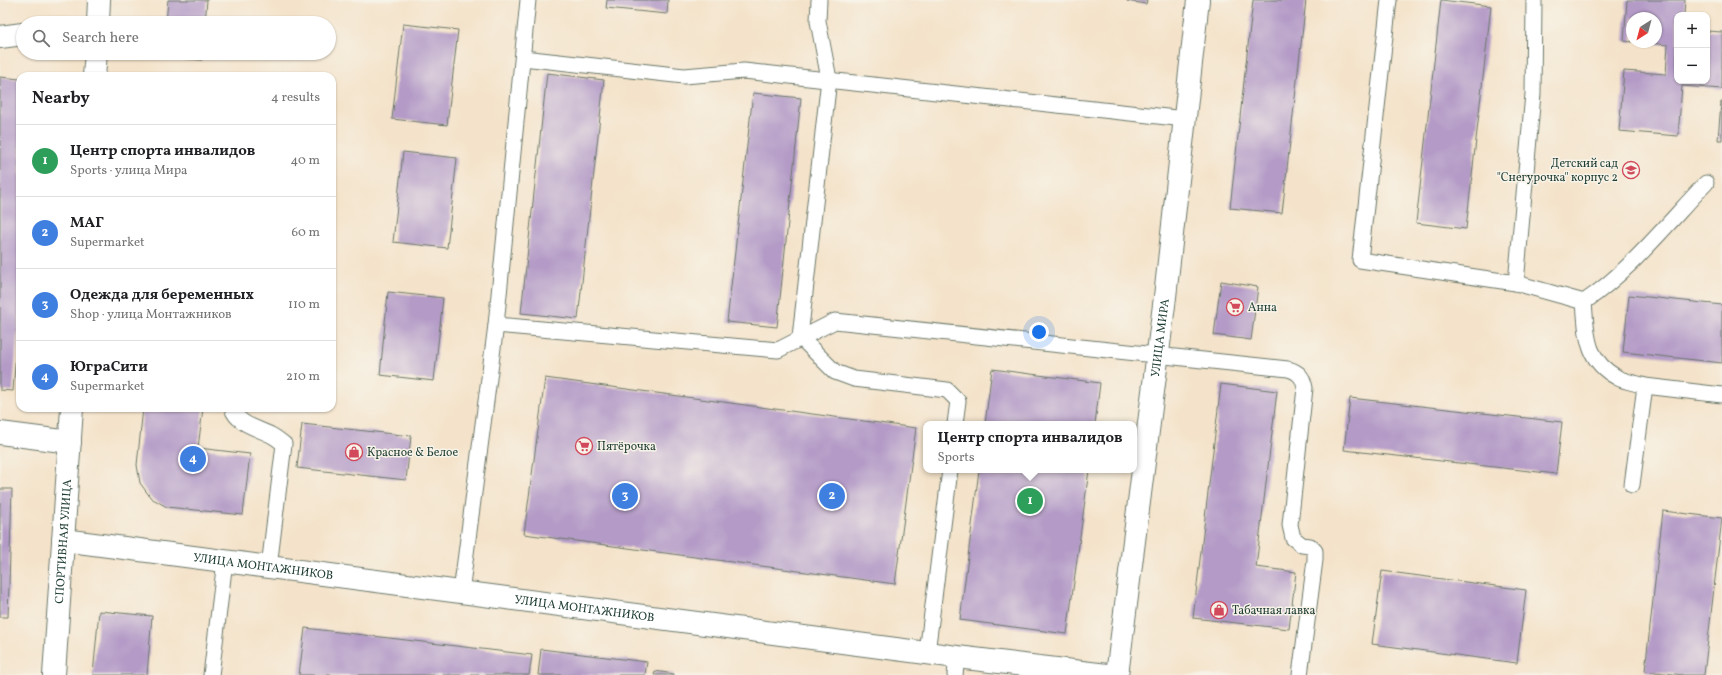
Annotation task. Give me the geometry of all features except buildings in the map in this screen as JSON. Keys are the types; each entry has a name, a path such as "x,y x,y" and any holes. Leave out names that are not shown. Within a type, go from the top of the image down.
{"street":[{"path":"98,16 99,0"},
{"name":"УЛИЦА МИРА","path":"1116,675 1158,356 1198,0"},
{"path":"0,37 16,35"},
{"path":"94,72 95,60"},
{"name":"СПОРТИВНАЯ УЛИЦА","path":"54,675 72,412"},
{"path":"0,433 70,442"},
{"name":"УЛИЦА МОНТАЖНИКОВ","path":"63,540 927,653 956,666 1107,675"}],"lane":[{"path":"461,592 496,324 528,0"},
{"path":"800,338 829,79 818,21 819,0"},
{"path":"1389,0 1360,260 1516,283 1584,302 1603,289 1627,267 1706,183"},
{"path":"1516,283 1533,94 1534,0"},
{"path":"523,58 684,76 744,71 829,79 1185,119"},
{"path":"1584,302 1587,336 1596,362 1618,378 1645,386 1722,395"},
{"path":"496,324 778,350 835,320 1288,369 1297,372 1303,379 1305,388 1290,526 1293,538 1302,545 1310,546 1314,551 1315,560 1300,675"},
{"path":"800,338 836,372 854,379 947,390 958,401 955,421"},
{"path":"1632,485 1645,386"},
{"path":"233,412 245,424 273,436 284,444 269,567"},
{"path":"927,653 950,473"},
{"path":"211,675 225,561"}],"place":[{"name":"Детский сад \"Снегурочка\" корпус 2","path":"1631,170"},
{"name":"Анна","path":"1235,307"},
{"name":"Пятёрочка","path":"584,446"},
{"name":"Красное & Белое","path":"354,452"},
{"name":"ЮграСити","path":"193,459"},
{"name":"Одежда для беременных","path":"625,496"},
{"name":"МАГ","path":"832,496"},
{"name":"Центр спорта инвалидов","path":"1030,501"},
{"name":"Табачная лавка","path":"1219,610"}]}
